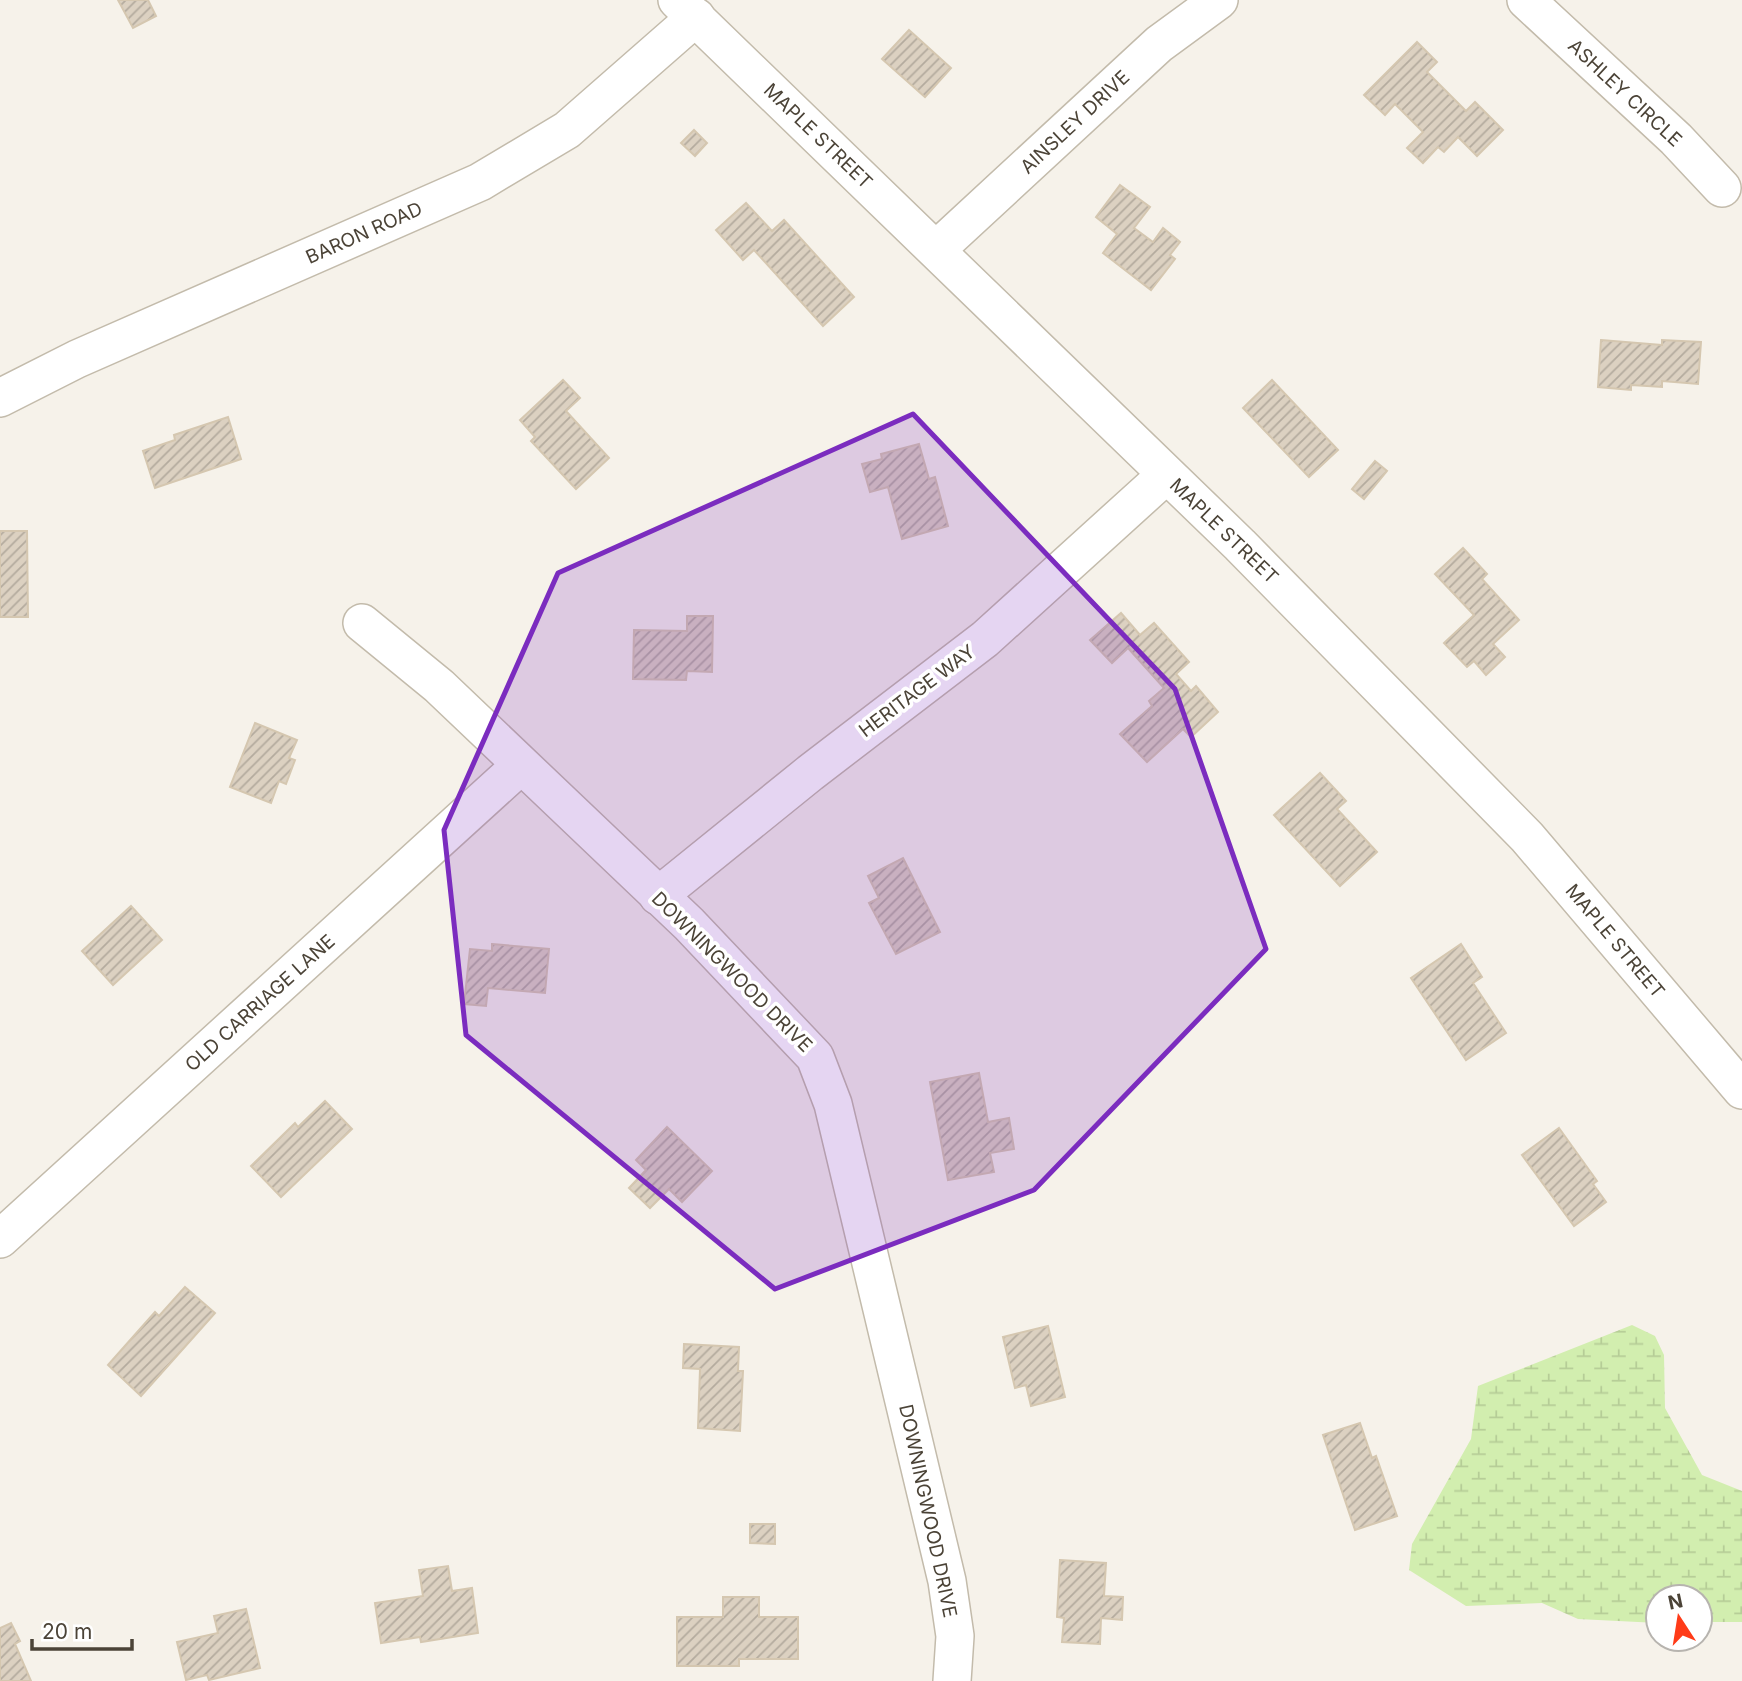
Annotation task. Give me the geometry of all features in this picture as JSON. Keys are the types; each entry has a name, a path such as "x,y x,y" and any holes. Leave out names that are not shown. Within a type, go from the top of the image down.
{"street":[{"name":"AINSLEY DRIVE","path":"936,250 1159,44 1219,0"},
{"name":"ASHLEY CIRCLE","path":"1526,0 1676,139 1722,188"},
{"name":"MAPLE STREET","path":"686,8 1240,545 1527,837 1742,1090"},
{"name":"BARON ROAD","path":"0,398 77,359 480,182 567,130 686,8"},
{"name":"HERITAGE WAY","path":"658,896 810,773 985,639 1166,475"},
{"name":"DOWNINGWOOD DRIVE","path":"362,623 439,687 689,924 815,1057 833,1104 947,1581 955,1636 952,1681"},
{"name":"OLD CARRIAGE LANE","path":"0,1239 520,766"}],"highlighted area":[{"path":"913,414 1175,689 1266,949 1034,1190 775,1289 466,1035 444,830 558,573"}],"green space":[{"path":"1632,1325 1655,1336 1664,1355 1665,1408 1702,1475 1742,1491 1742,1622 1714,1622 1714,1583 1644,1583 1644,1622 1578,1619 1542,1603 1466,1606 1409,1570 1412,1544 1471,1439 1478,1386"}],"building":[{"path":"118,0 148,0 156,16 133,28"},
{"path":"909,30 951,68 925,97 882,59"},
{"path":"1417,42 1437,62 1427,72 1466,111 1475,102 1503,130 1477,156 1458,137 1444,152 1438,147 1423,163 1407,148 1423,132 1395,104 1385,115 1364,95"},
{"path":"694,130 707,143 695,156 681,143"},
{"path":"1120,185 1150,207 1134,228 1153,242 1163,228 1180,242 1170,255 1175,259 1151,290 1103,253 1117,234 1096,217"},
{"path":"746,203 772,231 784,220 854,297 823,326 754,250 743,260 716,230"},
{"path":"1601,340 1662,345 1662,340 1701,342 1698,384 1662,381 1662,387 1631,385 1631,390 1598,387"},
{"path":"563,380 580,398 566,411 609,458 576,489 531,441 535,437 520,420"},
{"path":"1272,380 1338,450 1309,477 1243,408"},
{"path":"228,417 241,459 155,488 143,451 175,440 174,435"},
{"path":"919,444 929,479 935,477 948,526 902,539 888,487 870,492 862,464 882,459 881,454"},
{"path":"1375,461 1387,471 1364,499 1352,489"},
{"path":"0,531 27,531 28,617 0,617"},
{"path":"1463,548 1487,574 1482,579 1519,620 1493,644 1505,657 1486,675 1474,661 1467,667 1444,643 1474,615 1435,574"},
{"path":"1121,613 1140,635 1154,623 1189,662 1176,674 1191,691 1196,686 1218,712 1191,737 1183,729 1147,762 1120,734 1152,706 1149,701 1164,688 1128,648 1112,663 1090,640"},
{"path":"687,616 713,616 712,672 687,671 686,680 633,679 634,630 687,631"},
{"path":"255,723 297,740 289,758 295,760 286,784 279,781 271,803 230,787"},
{"path":"1320,773 1346,801 1337,809 1377,852 1340,886 1274,815"},
{"path":"903,858 940,932 896,954 869,903 879,898 868,876"},
{"path":"131,906 162,940 113,985 82,951"},
{"path":"492,944 549,949 545,993 488,988 486,1006 464,1004 470,949 492,951"},
{"path":"1461,944 1482,977 1473,983 1506,1033 1466,1060 1411,978"},
{"path":"979,1073 988,1122 1009,1118 1014,1149 990,1153 994,1172 948,1180 930,1082"},
{"path":"325,1101 352,1129 281,1197 251,1166 295,1123 298,1127"},
{"path":"667,1127 712,1171 682,1202 669,1189 650,1208 629,1188 646,1170 636,1160"},
{"path":"1559,1128 1597,1181 1593,1184 1606,1202 1574,1226 1522,1155"},
{"path":"185,1287 215,1313 141,1396 108,1365 155,1312 159,1316"},
{"path":"1048,1326 1065,1397 1031,1406 1026,1385 1015,1388 1003,1337"},
{"path":"684,1344 739,1347 738,1371 743,1371 740,1431 698,1428 700,1369 683,1368"},
{"path":"1360,1423 1372,1458 1376,1456 1397,1516 1355,1530 1323,1435"},
{"path":"750,1524 775,1524 775,1544 750,1543"},
{"path":"1060,1560 1106,1563 1104,1596 1123,1597 1122,1620 1101,1618 1100,1644 1062,1642 1064,1618 1057,1617"},
{"path":"448,1566 452,1591 472,1588 478,1633 421,1642 420,1637 381,1643 375,1603 423,1596 419,1570"},
{"path":"723,1597 759,1597 759,1617 798,1617 798,1659 739,1659 739,1666 677,1666 677,1617 723,1617"},
{"path":"246,1609 260,1668 209,1680 207,1675 186,1680 177,1642 218,1633 214,1616"},
{"path":"11,1623 20,1641 15,1644 31,1681 0,1681 0,1628"}]}
